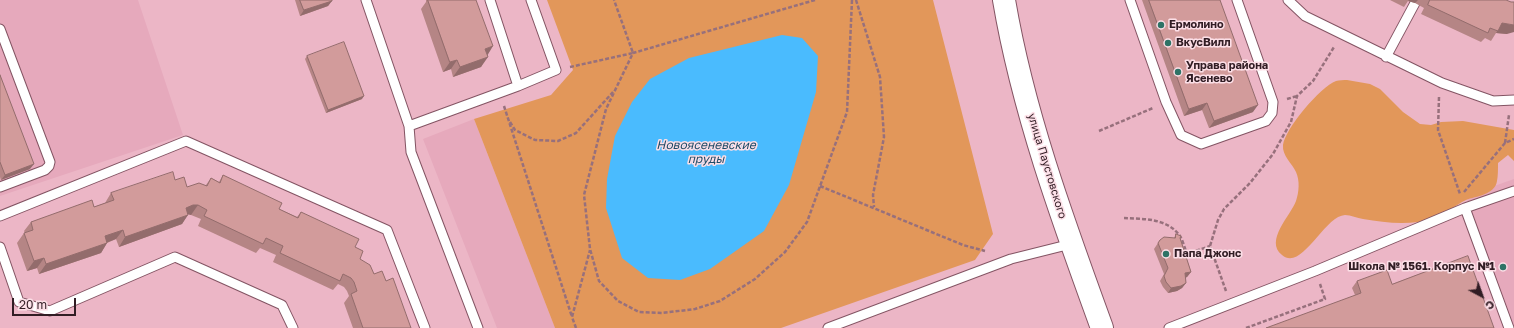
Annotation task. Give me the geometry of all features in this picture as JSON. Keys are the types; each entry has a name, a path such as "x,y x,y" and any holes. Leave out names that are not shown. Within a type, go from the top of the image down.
{"main road":[{"name":"улица Паустовского","path":"1004,0 1011,42 1032,121 1071,244 1102,328"}],"lane":[{"path":"366,0 409,126 411,152 478,328"},
{"path":"490,0 518,86"},
{"path":"409,126 500,93 556,70 532,0"},
{"path":"1130,0 1166,102 1182,135 1201,144 1266,121 1272,113 1273,102 1237,0"},
{"path":"1288,0 1304,16 1442,83 1493,101 1513,100"},
{"path":"1386,57 1415,3"},
{"path":"0,29 50,162 49,166 45,170 0,187"},
{"path":"0,216 186,141 387,230 425,328"},
{"path":"1169,328 1316,271 1465,208 1514,191"},
{"path":"1465,208 1509,328"},
{"path":"828,328 1011,258 1071,244"},
{"path":"0,247 18,302 50,311 175,257 282,305 293,328"}],"path":[{"path":"614,0 633,53 606,109 584,195 590,250 599,281 618,301 639,312 662,313 695,309 720,301 755,279 785,252 807,222 847,112 852,0"},
{"path":"556,70 633,53 815,0"},
{"path":"856,0 880,77 884,137 873,195 874,207"},
{"path":"1221,277 1210,246 1214,230 1224,209 1250,183 1273,154 1290,122 1297,96 1313,81 1341,34"},
{"path":"1442,83 1439,94 1438,130 1461,196 1505,142 1513,100"},
{"path":"508,120 515,130 535,140 558,141 576,133 616,88"},
{"path":"500,93 576,328"},
{"path":"1099,131 1166,102"},
{"path":"1505,142 1514,139"},
{"path":"820,186 963,245"},
{"path":"1124,218 1150,219 1170,225 1180,237 1187,254 1210,246"},
{"path":"572,317 590,250"},
{"path":"1246,328 1325,299 1316,271"}],"shaded area":[{"path":"0,0 138,0 183,135 0,196"},
{"path":"547,0 933,0 993,234 975,260 781,328 555,328 474,119 551,95 573,70"},
{"path":"1347,80 1370,84 1380,89 1403,112 1420,124 1431,125 1441,122 1463,121 1514,130 1514,161 1508,155 1498,163 1496,186 1489,192 1466,200 1438,217 1417,222 1390,223 1345,215 1337,218 1329,224 1305,250 1297,256 1290,258 1282,255 1277,249 1276,243 1280,228 1296,201 1299,183 1296,172 1284,153 1283,145 1285,138 1296,119 1321,91 1336,81"},
{"path":"474,119 555,328 497,328 423,139"},
{"name":"Школа № 1561. Корпус №1","path":"1514,179 1514,328 1466,196"}],"water":[{"name":"Новоясеневские пруды","path":"782,35 802,38 818,56 816,92 789,185 764,231 710,269 680,280 648,278 622,258 606,208 607,179 615,136 632,102 650,79 689,58"}],"building":[{"path":"300,0 332,0 332,1 304,10"},
{"path":"428,0 476,0 493,46 485,49 488,57 460,67 457,60 450,62"},
{"path":"1149,0 1220,0 1258,105 1214,121 1207,103 1189,109"},
{"path":"1430,0 1506,0 1514,2 1514,25 1502,23 1498,31 1490,28 1488,33 1428,5"},
{"path":"344,42 364,96 328,110 307,56"},
{"path":"0,75 34,164 5,175 0,162"},
{"path":"173,172 175,180 184,177 187,187 199,183 207,186 211,178 220,183 223,175 282,203 279,209 298,218 301,212 359,239 355,247 363,251 360,259 370,265 374,274 382,271 386,281 393,278 411,328 363,328 351,294 357,291 351,278 343,274 340,281 280,253 283,246 266,238 263,244 204,216 207,210 198,205 193,205 186,208 188,215 125,237 123,230 105,236 107,243 46,264 44,258 34,261 24,233 33,230 31,222 92,200 94,207 114,200 111,193"},
{"path":"1176,234 1181,236 1180,238 1191,272 1185,273 1186,283 1181,286 1171,288 1166,282 1164,276 1168,268 1158,243 1164,237 1175,238"},
{"path":"1468,256 1494,328 1266,328 1361,293 1357,281 1387,270 1392,284"}],"place":[{"name":"Ермолино","path":"1161,25"},
{"name":"ВкусВилл","path":"1168,43"},
{"name":"Управа района Ясенево","path":"1178,72"},
{"name":"Папа Джонс","path":"1166,254"},
{"name":"Школа № 1561. Корпус №1","path":"1503,267"}]}
